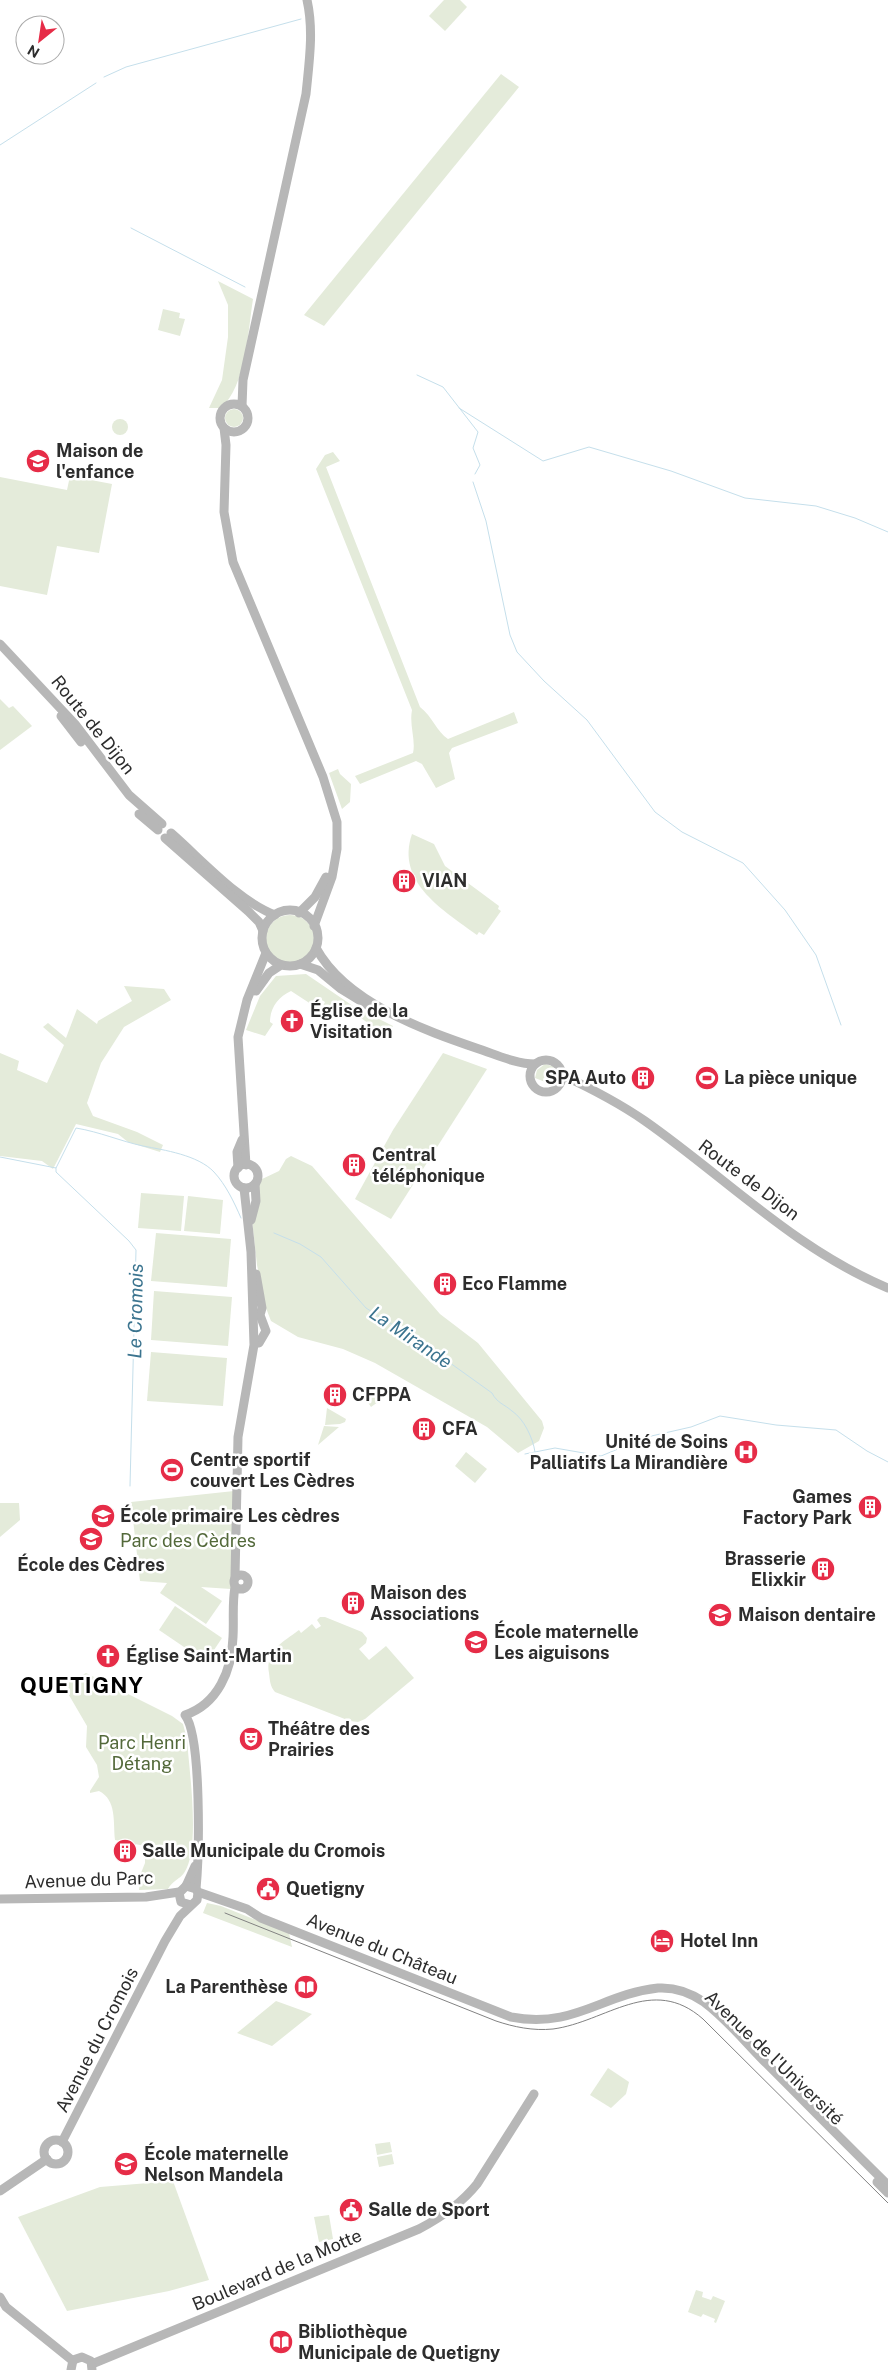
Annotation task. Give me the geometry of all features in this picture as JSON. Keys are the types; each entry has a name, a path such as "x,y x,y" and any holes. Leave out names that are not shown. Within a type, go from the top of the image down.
{"main road":[{"path":"225,462 236,432 244,428 248,421 247,413 242,406 243,380 306,94 310,57 307,0"},
{"path":"243,380 230,404 223,409 220,416 224,428 224,512 233,562 327,789 337,822 337,849 332,876 314,926"},
{"path":"230,404 242,406"},
{"path":"224,428 236,432"},
{"name":"Route de Dijon","path":"0,644 70,718 129,795 160,827 160,836 168,836 255,905 275,915"},
{"name":"Route de Dijon","path":"0,650 58,712 130,805 160,827"},
{"name":"Route de Dijon","path":"168,836 259,922 263,932"},
{"path":"300,913 315,897 324,883 337,849"},
{"path":"300,964 310,958 316,948 317,937 314,926 308,918 300,913 285,911 275,915 266,924 263,932 262,940 266,952 272,960 281,965 300,964 318,970 341,989 383,1015 501,1057 535,1064 543,1060 552,1061 560,1068 562,1075 558,1087 550,1092 540,1091 532,1084 530,1076 535,1064"},
{"path":"316,948 327,965 366,999 396,1016 439,1035"},
{"path":"256,1184 244,1188 238,1185 235,1179 242,1166 243,1132 238,1037 248,1001 266,952"},
{"path":"248,1001 252,999 265,978 281,965"},
{"path":"501,1057 530,1076"},
{"name":"Route de Dijon","path":"562,1075 644,1121 776,1222 833,1260 888,1288"},
{"name":"Route de Dijon","path":"558,1087 567,1086 595,1092"},
{"path":"242,1166 256,1170 258,1177 256,1201 251,1214 250,1232"},
{"path":"188,1718 210,1700 220,1686 231,1658 239,1582 235,1567 237,1455 245,1404 256,1369 256,1340 265,1335 265,1328 260,1315 262,1303 251,1252 244,1188"},
{"path":"813,1246 888,1281"},
{"path":"188,1718 215,1701 236,1663 239,1645 237,1598 239,1582"},
{"path":"188,1718 193,1734 199,1844 197,1861 188,1896"},
{"name":"Avenue du Parc","path":"0,1899 188,1896"},
{"name":"Avenue du Château","path":"188,1896 216,1902 257,1916 501,2014 528,2020 566,2018 635,1993 657,1988"},
{"name":"Avenue du Cromois","path":"62,2142 160,1952 164,1935 188,1896"},
{"name":"Avenue de l'Université","path":"657,1988 678,1989 706,2003 888,2184"},
{"name":"Avenue de l'Université","path":"657,1988 679,1993 704,2008 888,2193"},
{"name":"Boulevard de la Motte","path":"92,2367 419,2229 441,2217 477,2184 534,2094"},
{"path":"55,2141 62,2142 68,2151 64,2161 57,2164 47,2159 44,2152 47,2146 55,2141"},
{"path":"0,2191 47,2159"},
{"path":"0,2297 6,2307 72,2366 82,2357 88,2359 92,2367"}],"green space":[{"path":"444,0 460,0 467,7 445,31 429,16"},
{"path":"501,74 519,87 324,326 304,315"},
{"path":"218,281 253,299 247,342 236,386 221,408 209,408 222,380 228,337 228,305"},
{"path":"163,309 180,313 179,318 185,319 180,336 158,330"},
{"path":"230,409 238,409 243,414 241,425 230,427 225,422 225,414"},
{"path":"120,419 128,427 120,435 112,427"},
{"path":"333,452 340,461 326,467 420,707 448,739 514,712 518,723 452,748 449,753 455,779 436,788 422,764 416,761 360,784 355,776 413,753 412,710 316,469 325,455"},
{"path":"70,476 112,484 99,553 57,546 47,595 0,586 0,477 67,490"},
{"path":"0,699 9,708 13,706 32,726 0,750"},
{"path":"338,769 340,774 351,784 350,802 342,809 329,773"},
{"path":"412,834 434,844 445,866 499,906 498,909 501,911 484,935 479,932 477,935 426,894 410,867 409,851"},
{"path":"285,915 295,915 307,922 314,934 314,944 307,956 295,963 285,963 277,959 270,952 266,944 266,934 270,926 277,919"},
{"path":"306,974 353,1006 393,1026 386,1036 347,1008 338,1016 323,1006 325,1002 320,999 314,1006 291,991 282,996 273,1008 270,1022 273,1024 265,1036 246,1030 260,996 276,976"},
{"path":"124,986 164,989 171,1000 124,1027 101,1063 87,1103 93,1116 137,1132 163,1145 160,1152 128,1142 118,1134 76,1124 53,1169 42,1161 0,1156 0,1053 19,1061 17,1070 47,1083 64,1045 43,1027 48,1023 66,1038 77,1009 97,1024 98,1021 132,1001"},
{"path":"443,1053 487,1069 391,1219 355,1199 393,1130"},
{"path":"545,1064 552,1066 557,1072 558,1077 553,1085 535,1078 537,1070"},
{"path":"291,1156 312,1166 440,1314 478,1343 542,1421 544,1428 539,1441 518,1453 487,1427 375,1363 343,1349 298,1337 271,1321 266,1308 257,1265 252,1220 257,1186 260,1180 279,1171 286,1159"},
{"path":"141,1193 184,1196 181,1231 138,1228"},
{"path":"188,1196 223,1200 220,1234 184,1231"},
{"path":"156,1233 231,1239 227,1287 151,1281"},
{"path":"154,1291 232,1297 228,1346 151,1340"},
{"path":"151,1352 227,1358 223,1406 147,1401"},
{"path":"377,1387 385,1397 371,1407 365,1398"},
{"path":"327,1408 346,1419 345,1422 325,1425"},
{"path":"324,1426 339,1427 318,1445"},
{"path":"466,1452 487,1469 475,1483 455,1466"},
{"name":"Parc des Cèdres","path":"234,1491 231,1589 201,1587 222,1601 206,1624 160,1593 167,1583 140,1581 131,1502"},
{"path":"0,1503 19,1503 20,1520 0,1537"},
{"path":"175,1606 222,1638 206,1662 159,1630"},
{"path":"320,1617 325,1617 362,1632 367,1638 366,1643 359,1649 369,1660 386,1646 414,1678 365,1719 358,1722 350,1721 275,1692 270,1683 268,1665 276,1648 299,1630 301,1633 312,1624 316,1629 321,1626 317,1620"},
{"name":"Parc Henri Détang","path":"86,1673 172,1716 183,1724 187,1739 193,1809 192,1846 189,1862 184,1873 168,1889 139,1890 141,1873 145,1863 145,1846 115,1840 113,1812 109,1800 99,1791 90,1793 99,1777 97,1765 86,1747 87,1726 66,1690 68,1683"},
{"path":"207,1903 221,1906 289,1933 292,1947 203,1913"},
{"path":"276,2001 312,2014 272,2046 237,2033"},
{"path":"608,2068 629,2082 626,2094 611,2108 590,2095"},
{"path":"390,2142 392,2152 377,2155 375,2144"},
{"path":"392,2154 394,2164 379,2167 377,2157"},
{"path":"173,2181 209,2280 169,2291 67,2311 18,2217 100,2187"},
{"path":"329,2215 333,2239 319,2242 314,2217"},
{"path":"696,2290 703,2292 702,2297 711,2300 713,2296 725,2301 716,2323 714,2322 715,2319 703,2314 701,2317 688,2312"}],"waterway":[{"path":"104,77 126,67 301,19"},
{"path":"0,145 96,83"},
{"path":"131,228 245,287"},
{"path":"417,375 443,387 478,432 473,448 480,465 475,474"},
{"path":"459,408 543,461 589,447 671,471 745,498 816,506 855,518 888,532"},
{"path":"473,482 486,521 510,635 517,652 544,681 587,720 655,812 682,832 743,863 785,910 816,955 841,1025"},
{"name":"La Mirande","path":"0,1157 56,1168 76,1128 180,1154 199,1161 214,1172 233,1200 241,1218"},
{"name":"Le Cromois","path":"56,1168 56,1172 129,1241 136,1250 130,1486"},
{"name":"La Mirande","path":"274,1233 300,1244 321,1257 366,1308 425,1345 492,1393 496,1399 516,1414 524,1424 530,1435 535,1452"},
{"path":"525,1454 555,1448 601,1456 647,1437 691,1427 720,1416 776,1425 836,1430 867,1451 888,1462"}],"tram line":[{"path":"225,1913 496,2021 517,2027 553,2029 573,2025 629,2004 647,2001 666,2001 684,2006 703,2019 888,2203"}],"place":[{"name":"Maison de l'enfance","path":"38,461"},
{"name":"VIAN","path":"404,881"},
{"name":"Église de la Visitation","path":"292,1021"},
{"name":"SPA Auto","path":"643,1078"},
{"name":"La pièce unique","path":"707,1078"},
{"name":"Central téléphonique","path":"354,1165"},
{"name":"Eco Flamme","path":"445,1284"},
{"name":"CFPPA","path":"335,1395"},
{"name":"CFA","path":"424,1429"},
{"name":"Unité de Soins Palliatifs La Mirandière","path":"746,1452"},
{"name":"Centre sportif couvert Les Cèdres","path":"172,1470"},
{"name":"Games Factory Park","path":"870,1507"},
{"name":"École primaire Les cèdres","path":"103,1516"},
{"name":"École des Cèdres","path":"91,1539"},
{"name":"Brasserie Elixkir","path":"823,1569"},
{"name":"Maison des Associations","path":"353,1603"},
{"name":"Maison dentaire","path":"720,1615"},
{"name":"École maternelle Les aiguisons","path":"476,1642"},
{"name":"Église Saint-Martin","path":"108,1656"},
{"name":"Théâtre des Prairies","path":"251,1739"},
{"name":"Salle Municipale du Cromois","path":"125,1851"},
{"name":"Quetigny","path":"268,1889"},
{"name":"Hotel Inn","path":"662,1941"},
{"name":"La Parenthèse","path":"306,1987"},
{"name":"École maternelle Nelson Mandela","path":"126,2164"},
{"name":"Salle de Sport","path":"351,2210"},
{"name":"Bibliothèque Municipale de Quetigny","path":"281,2342"}],"district":[{"name":"QUETIGNY","path":"82,1685"}]}
